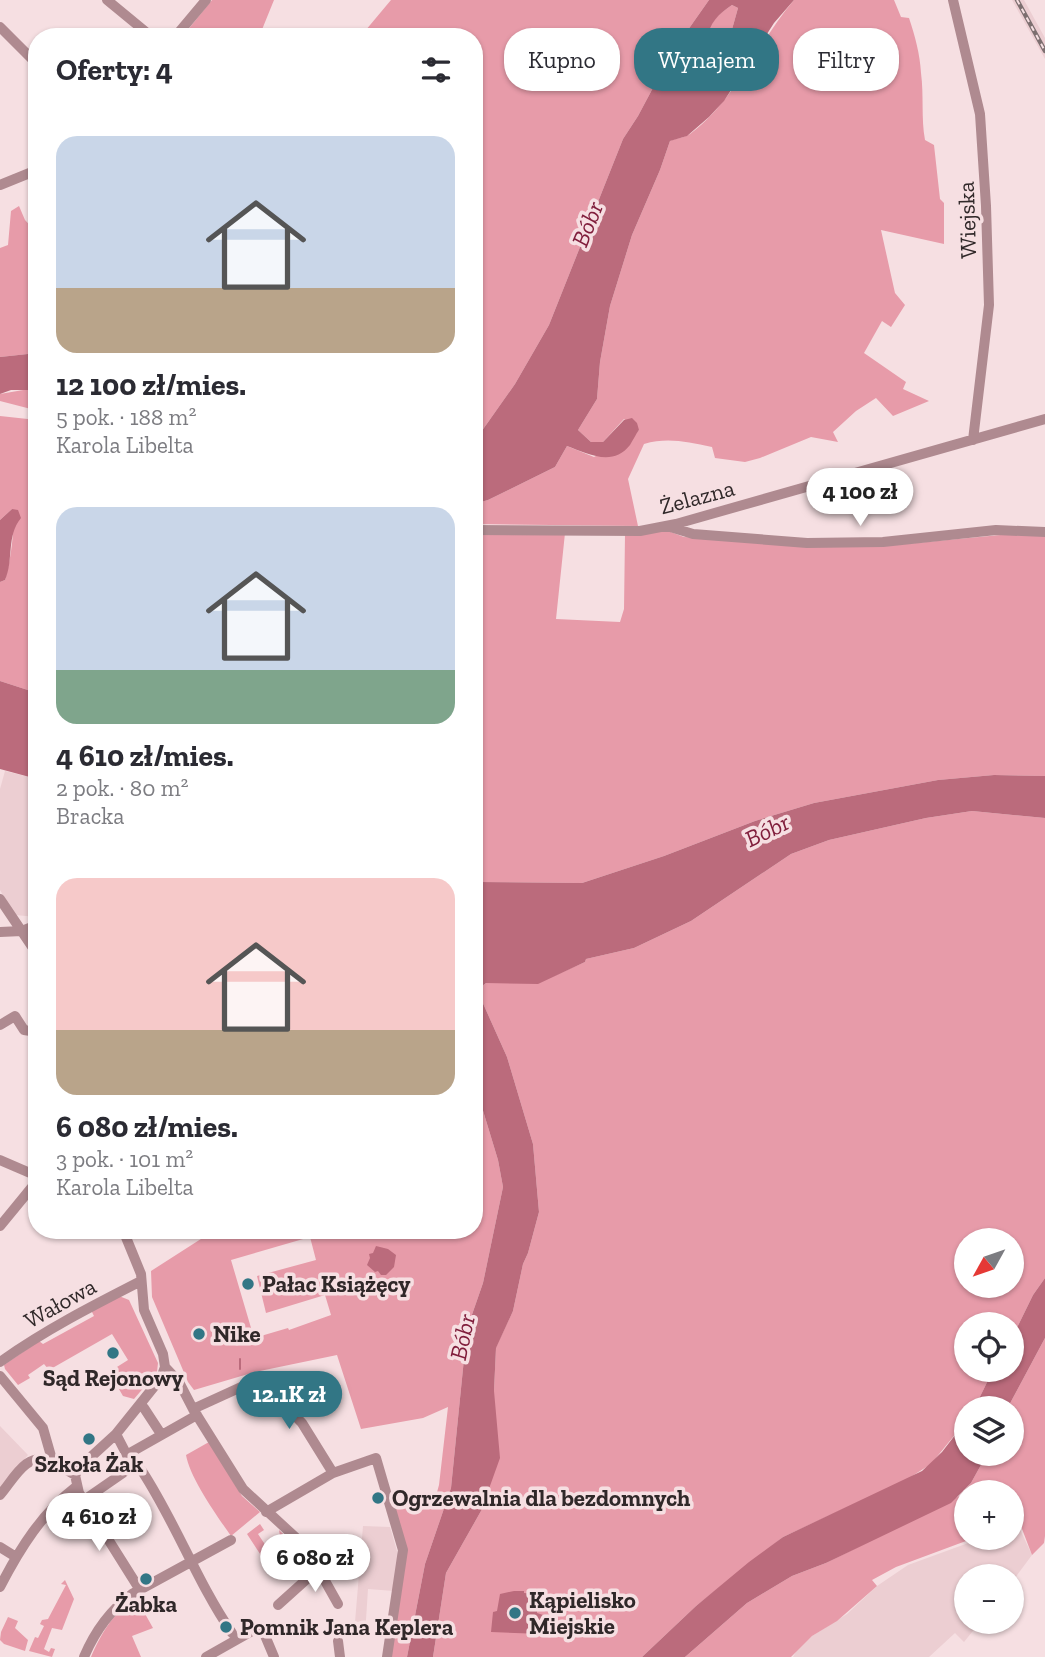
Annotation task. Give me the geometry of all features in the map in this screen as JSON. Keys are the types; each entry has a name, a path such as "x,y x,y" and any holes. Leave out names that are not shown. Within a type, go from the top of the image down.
{"street":[{"path":"107,0 141,28"},
{"path":"183,28 206,0"},
{"name":"Wiejska","path":"953,0 979,114 986,206 989,305 973,440"},
{"path":"0,27 28,55"},
{"path":"0,185 28,174"},
{"name":"Żelazna","path":"483,530 640,531 667,526 1045,419"},
{"path":"667,526 693,534 807,543 883,542 996,530 1045,532"},
{"path":"0,899 28,940"},
{"path":"0,932 28,929"},
{"path":"0,1025 15,1016 24,1030 28,1031"},
{"path":"0,1160 28,1172"},
{"path":"0,1226 28,1192"},
{"path":"127,1239 139,1268 144,1310 163,1354 165,1367 142,1407 80,1466 75,1475 84,1500 141,1590"},
{"name":"Wałowa","path":"0,1362 31,1340 89,1306 141,1281"},
{"path":"165,1367 176,1377 243,1489 306,1547 338,1604"},
{"path":"0,1376 43,1428 51,1461"},
{"path":"128,1454 195,1412 259,1380 302,1423 333,1472"},
{"path":"142,1407 161,1434"},
{"path":"84,1500 131,1463 116,1434"},
{"path":"0,1495 27,1462 43,1458 75,1475"},
{"path":"266,1512 333,1472 376,1458 402,1548 403,1562 387,1657"},
{"path":"142,1471 163,1504 191,1563 232,1633"},
{"path":"0,1587 40,1522 77,1486"},
{"path":"84,1657 94,1637 119,1604 231,1540"},
{"path":"0,1547 16,1557"},
{"path":"278,1605 318,1569"},
{"path":"206,1657 261,1626 274,1657"},
{"path":"338,1641 340,1657"}],"shaded area":[{"path":"212,0 274,0 263,28 189,28"},
{"path":"391,0 709,0 689,28 634,28 634,91 651,91 623,139 549,325 515,384 483,429 483,28 368,28"},
{"path":"794,0 894,0 901,17 909,18 920,59 925,140 934,145 940,199 944,203 944,244 881,230 895,293 905,305 891,327 882,321 864,353 906,382 903,389 929,401 893,416 876,398 856,411 833,432 838,442 811,437 745,462 715,458 712,447 694,443 669,441 644,444 628,479 638,526 483,524 483,501 555,467 567,446 594,457 634,436 639,430 624,419 603,442 591,442 578,430 597,399 600,362 610,306 632,235 670,141 690,134 731,91 779,91 779,28 773,28"},
{"path":"1012,0 1024,0 1045,38 1045,59"},
{"path":"732,5 738,8 732,28 709,28 719,15"},
{"path":"19,206 28,223 28,354 0,357 0,248 8,245 11,211"},
{"path":"28,389 28,408 0,401 0,394"},
{"path":"0,416 28,419 28,690 0,681 0,582 5,580 12,545 12,509 0,520"},
{"path":"668,531 684,537 873,547 1011,534 1045,536 1045,776 994,775 938,780 814,803 755,821 664,856 582,883 483,882 483,532 565,533 556,619 620,622 624,609 625,535"},
{"path":"5,771 28,777 28,916 15,915 0,890 0,789"},
{"path":"972,811 1045,818 1045,1278 1024,1313 954,1312 954,1382 987,1382 980,1396 954,1396 954,1436 931,1464 906,1480 783,1537 696,1606 642,1657 433,1657 446,1573 481,1511 496,1347 513,1311 523,1264 539,1212 533,1144 507,1057 483,1003 483,985 486,983 538,983 585,962 586,959 634,948 691,921 791,854 829,840 926,818"},
{"path":"483,1111 503,1187 483,1283 467,1329 451,1488 425,1564 407,1657 390,1657 404,1556 393,1503 434,1503 439,1485 448,1407 423,1418 361,1429 337,1355 255,1372 194,1390 188,1382 152,1297 151,1271 201,1239 303,1239 231,1260 254,1338 288,1328 289,1330 331,1315 325,1295 266,1313 257,1276 316,1260 311,1239 483,1239"},
{"path":"119,1296 129,1300 158,1363 157,1372 134,1399 123,1396 109,1372 128,1360 112,1334 49,1370 44,1364 18,1385 5,1369 4,1365 39,1341 43,1344 94,1316 91,1310"},
{"path":"1045,1338 1045,1536 1044,1543 1032,1555 1024,1534 1024,1480 973,1480 980,1466 1024,1466 1024,1396 1014,1396 1024,1382"},
{"path":"0,1426 28,1455 0,1489"},
{"path":"209,1442 242,1496 260,1512 231,1536 198,1485 186,1455"},
{"path":"954,1499 954,1545 896,1567 872,1580 877,1586 837,1621 812,1636 791,1657 685,1657 747,1603 792,1576 826,1563"},
{"path":"260,1524 264,1530 258,1534 266,1546 280,1536 279,1530 299,1549 298,1552 292,1556 289,1551 284,1553 282,1548 278,1550 280,1555 264,1560 247,1534"},
{"path":"363,1526 390,1527 399,1558 394,1591 368,1589 365,1635 354,1634"},
{"path":"1024,1538 1032,1555 1024,1566 954,1564 954,1634 929,1657 793,1657 798,1648 812,1636 847,1614 877,1586 908,1565 954,1548 1024,1550"},
{"path":"65,1580 74,1599 62,1630 52,1628 44,1649 49,1652 51,1648 55,1649 52,1657 29,1651 44,1626 40,1624 42,1620 48,1619 66,1585 61,1584"},
{"path":"134,1601 139,1603 153,1628 132,1636 141,1657 91,1657 114,1618"},
{"path":"8,1617 18,1621 15,1628 28,1640 25,1651 0,1640"},
{"path":"956,1634 970,1634 964,1642"}],"water":[{"path":"709,0 794,0 771,28 732,28 738,8 732,5 710,28 689,28"},
{"path":"651,91 730,91 709,117 687,136 670,141 632,235 610,306 600,362 597,399 578,430 591,442 603,442 624,420 632,418 639,430 630,445 616,456 600,457 567,446 555,467 483,501 483,429 515,384 549,325 623,139"},
{"path":"28,354 28,390 11,390 0,394 0,357"},
{"path":"12,509 18,510 21,518 13,532 8,572 5,580 0,582 0,520"},
{"path":"0,681 28,690 28,777 0,769"},
{"name":"Bóbr","path":"994,775 1045,776 1045,818 972,811 926,818 829,840 791,854 691,921 634,948 586,959 585,962 538,984 486,983 483,985 483,882 582,883 664,856 755,821 814,803 938,780"},
{"path":"483,1003 507,1057 533,1144 539,1212 523,1264 513,1311 496,1348 494,1391 500,1458 481,1511 446,1573 433,1657 407,1657 425,1564 451,1488 467,1329 483,1283 503,1187 483,1111"},
{"path":"376,1246 388,1249 396,1255 394,1267 386,1275 375,1272 367,1265 369,1254 373,1253"},
{"path":"1045,1278 1045,1338 1024,1377 1024,1313"},
{"path":"987,1382 1021,1382 1014,1396 980,1396"},
{"path":"954,1436 954,1466 980,1466 973,1480 954,1480 954,1500 951,1503 826,1563 792,1576 747,1603 685,1657 642,1657 696,1606 783,1537 922,1471"},
{"name":"Kąpielisko Miejskie","path":"524,1591 537,1597 537,1613 543,1615 542,1634 491,1632 493,1612 497,1611 500,1594"}],"waterway":[{"path":"240,1359 240,1369"}],"railway":[{"path":"1017,0 1045,51"}],"place":[{"name":"Pałac Książęcy","path":"248,1284"},
{"name":"Nike","path":"199,1334"},
{"name":"Sąd Rejonowy","path":"113,1353"},
{"name":"Szkoła Żak","path":"89,1439"},
{"name":"Ogrzewalnia dla bezdomnych","path":"378,1498"},
{"name":"Żabka","path":"146,1579"},
{"name":"Kąpielisko Miejskie","path":"515,1613"},
{"name":"Pomnik Jana Keplera","path":"226,1627"}]}
